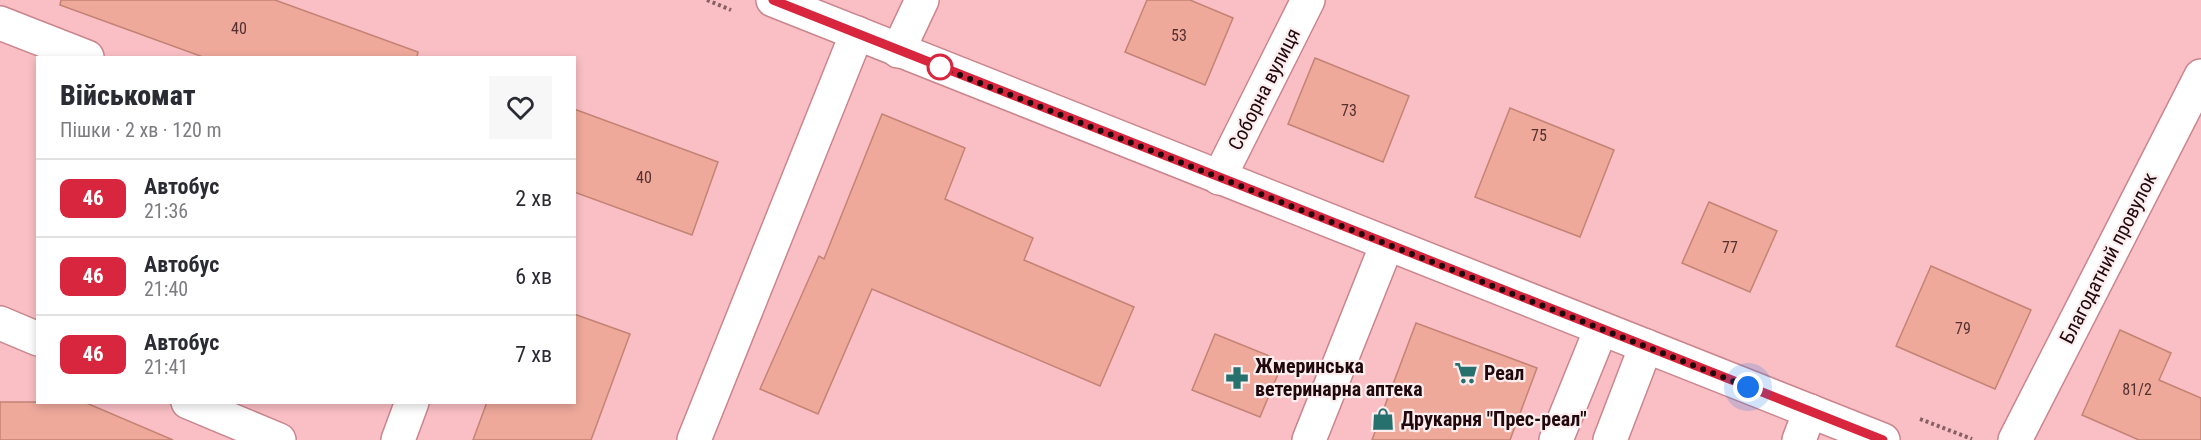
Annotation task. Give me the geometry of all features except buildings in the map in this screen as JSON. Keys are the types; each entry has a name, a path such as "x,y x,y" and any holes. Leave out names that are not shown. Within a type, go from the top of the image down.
{"street":[{"path":"773,0 1646,346 1805,426 1883,440"},
{"path":"898,51 922,0"},
{"name":"Соборна вулиця","path":"1219,178 1308,0"},
{"path":"0,23 84,56"},
{"path":"694,440 857,33"},
{"name":"Благодатний провулок","path":"2015,440 2201,76"},
{"path":"1308,440 1387,244"},
{"path":"0,323 36,338"},
{"path":"1556,440 1601,329"},
{"path":"1610,440 1646,346"},
{"path":"193,404 279,440"},
{"path":"398,440 411,404"}],"bus line":[{"name":"46","path":"773,0 1883,440"}],"place":[{"name":"Реал","path":"1466,373"},
{"name":"Жмеринська ветеринарна аптека","path":"1237,378"},
{"name":"Друкарня \"Прес-реал\"","path":"1383,419"}],"route":[{"path":"940,67 1748,387"}]}
